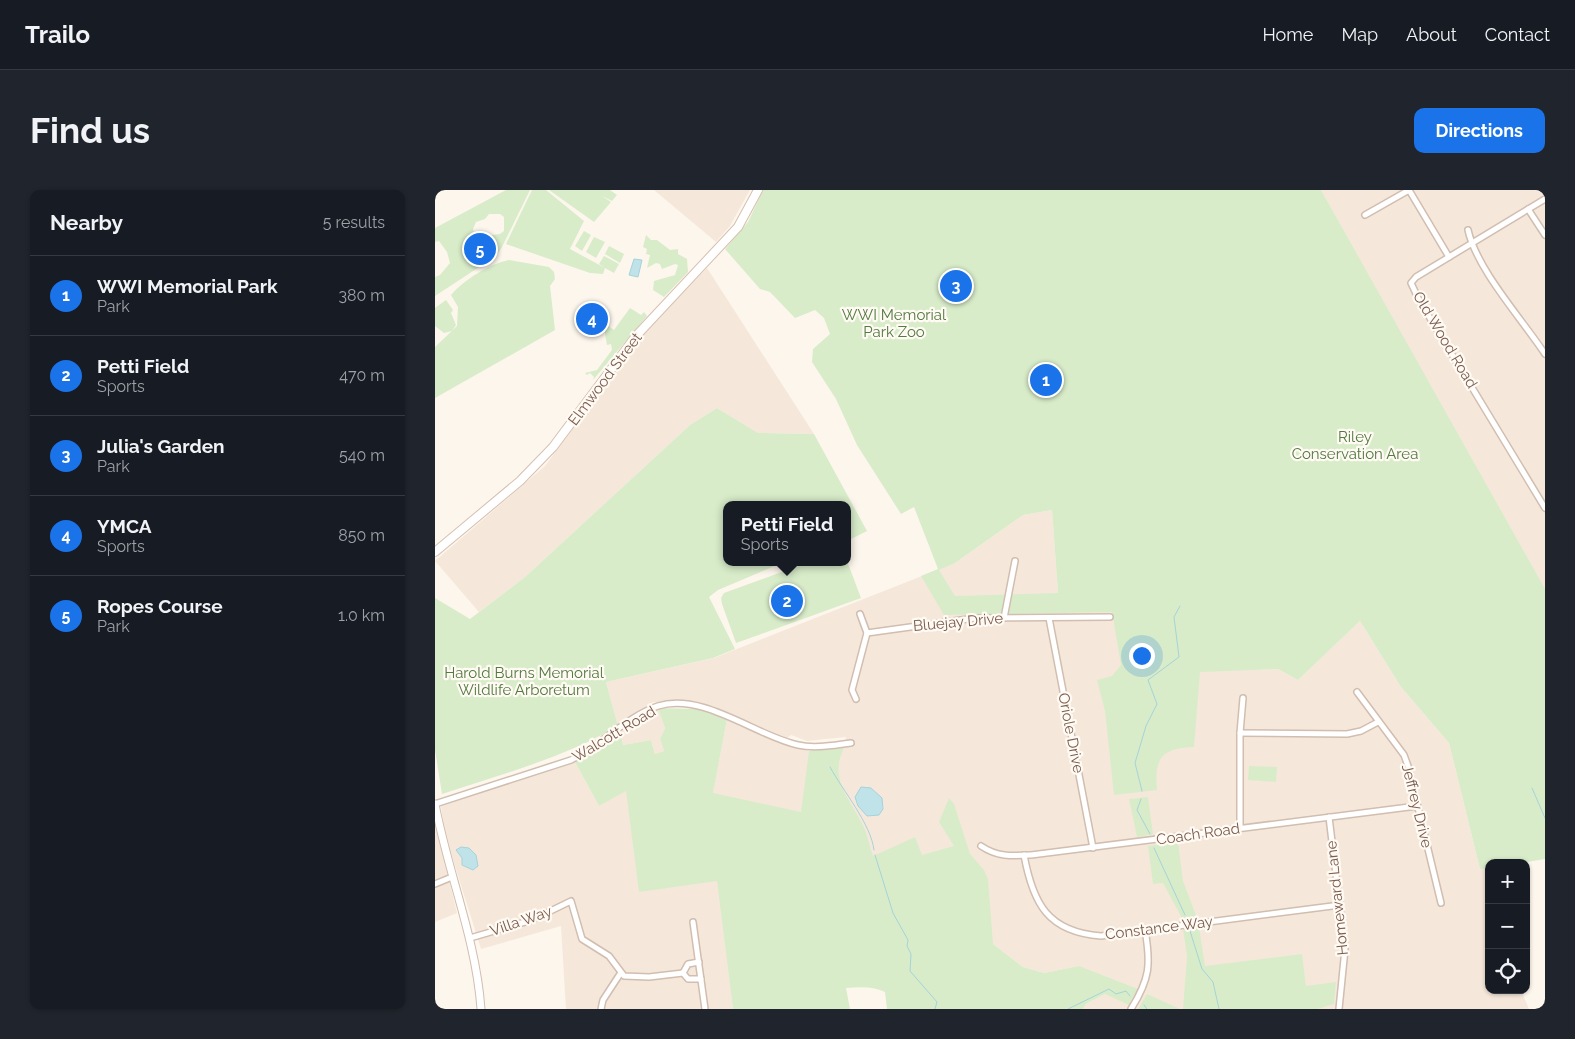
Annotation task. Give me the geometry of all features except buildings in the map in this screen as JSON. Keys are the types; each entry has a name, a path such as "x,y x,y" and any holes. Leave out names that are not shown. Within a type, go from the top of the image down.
{"main road":[{"name":"Elmwood Street","path":"435,552 520,481 553,447 636,336 738,227 758,190"}],"street":[{"path":"1365,215 1409,190 1449,256"},
{"name":"Old Wood Road","path":"1545,199 1449,256 1416,277 1411,283 1545,508"},
{"path":"1528,209 1545,235"},
{"path":"1468,230 1471,243 1515,314 1545,354"},
{"path":"1004,618 1015,561"},
{"path":"856,699 852,690 867,633 860,614"},
{"name":"Bluejay Drive","path":"867,633 932,623 1004,618 1110,617"},
{"name":"Oriole Drive","path":"1049,618 1093,848"},
{"name":"Jeffrey Drive","path":"1357,692 1406,760 1441,903"},
{"path":"1240,828 1240,733 1243,698"},
{"name":"Walcott Road","path":"435,804 571,760 590,751 643,714 667,705 699,707 717,711 782,741 800,746 851,743"},
{"path":"1240,733 1347,734 1361,731 1378,722"},
{"path":"435,804 452,877 478,972 481,1009"},
{"name":"Coach Road","path":"981,846 991,853 1003,856 1024,855 1093,848 1417,806"},
{"name":"Homeward Lane","path":"1329,817 1345,949 1339,1009"},
{"name":"Constance Way","path":"1024,855 1028,878 1042,910 1067,930 1083,934 1101,936 1340,905"},
{"path":"435,884 452,877"},
{"name":"Villa Way","path":"470,938 532,920 571,901 582,939 609,956 620,974"},
{"path":"693,922 705,1009"},
{"path":"1131,1009 1147,979 1149,964 1145,930"},
{"path":"683,973 688,964 699,962"},
{"path":"601,1009 603,1000 620,974 649,977 683,973"},
{"path":"683,973 688,979 701,979"}],"shaded area":[{"path":"654,190 750,190 730,226 716,242"},
{"path":"1321,190 1545,190 1545,591 1414,361"},
{"path":"707,268 814,434 758,433 717,408 690,425 525,577 479,612 435,561 545,466 643,333"},
{"path":"1052,510 1059,606 1125,611 1200,671 1278,669 1298,680 1360,621 1401,687 1449,743 1480,869 1485,868 1485,994 1523,994 1529,1009 1083,1009 1086,1004 1105,994 1079,966 1044,973 1023,967 993,944 718,881 733,1009 566,1009 561,926 481,949 444,831 441,806 575,762 599,806 626,790 710,807 727,719 781,743 809,751 844,748 846,737 807,741 791,735 787,738 712,706 688,702 653,702 618,726 606,682 714,658 955,563 1023,515"},
{"path":"658,709 665,728 660,739 664,751 655,754 651,740 623,745 620,732 641,717"},
{"path":"435,821 457,913 435,922"}],"green space":[{"path":"506,190 530,190 496,256 435,296 435,277 440,275 450,263 447,252 439,241 435,242 435,228","holes":["489,214 500,214 504,217 504,231 500,234 484,236 483,240 488,245 485,249 485,245 476,245 476,253 485,253 486,250 485,256 477,257 472,242 476,239 473,229 476,222 485,219"]},
{"path":"532,190 546,190 584,221 570,249 605,268 603,274 590,273 506,244"},
{"path":"549,190 610,190 617,195 612,201 602,196 611,202 594,222"},
{"path":"763,190 1321,190 1545,589 1545,859 1530,862 1530,859 1485,859 1485,868 1480,869 1449,743 1401,687 1360,621 1298,680 1278,669 1200,672 1194,747 1174,750 1162,757 1157,770 1157,790 1114,795 1105,711 1097,680 1112,676 1121,665 1112,612 944,615 921,576 938,569 914,507 901,514 857,445 836,399 812,362 813,349 830,334 824,318 815,310 795,318 770,292 760,289 725,249 748,222","holes":["1052,510 1058,593 955,596 939,570 955,563 1023,515"]},
{"path":"584,231 591,235 582,251 575,246"},
{"path":"646,235 651,240 657,240 670,250 678,249 678,254 687,259 688,272 664,297 653,290 654,281 675,275 678,265 675,264 662,269 660,264 656,263 647,268 650,255 646,254 647,249 643,247"},
{"path":"594,237 605,242 596,258 586,252"},
{"path":"609,246 624,254 620,263 605,254"},
{"path":"604,256 619,264 614,273 599,264"},
{"path":"509,260 549,267 554,272 555,279 550,286 555,330 435,398 435,347 457,326 458,307 451,295 477,273"},
{"path":"446,300 453,310 451,313 456,325 452,331 444,333 435,326 435,308"},
{"path":"630,308 641,315 644,312 647,316 593,380 594,377 590,373 587,375 585,373 597,370 612,350 611,344 607,345 603,322 614,330"},
{"name":"Harold Burns Memorial Wildlife Arboretum","path":"717,408 758,433 814,434 851,501 723,501 723,566 775,566 718,590 709,597 735,649 713,658 606,682 618,726 554,756 442,794 435,750 435,598 470,619 525,577 690,425"},
{"name":"Harold Burns Memorial Wildlife Arboretum","path":"851,502 867,531 851,539"},
{"path":"798,566 849,566 861,598 736,643 722,604 721,598 724,593"},
{"path":"658,709 696,709 727,719 713,793 801,812 809,751 844,748 840,760 840,782 865,830 873,856 915,837 922,855 954,846 939,822 949,798 954,804 970,854 984,870 988,879 993,944 1023,967 1044,973 1079,966 1138,989 1129,1005 1105,994 1086,1004 1083,1009 887,1009 885,992 861,987 846,988 850,1009 733,1009 717,881 639,892 626,791 599,806 575,762 620,732 623,745 651,740 655,754 664,751 660,739 665,728"},
{"path":"1249,766 1277,767 1276,782 1248,780"},
{"path":"1148,797 1153,834 1137,837 1129,799"},
{"path":"1178,842 1183,881 1197,918 1183,920 1163,883 1153,884 1148,846"},
{"path":"1199,927 1205,966 1302,954 1306,986 1336,982 1334,1004 1318,1009 1183,1009 1187,956 1183,929"},
{"path":"1147,994 1180,1009 1138,1009"}],"water":[{"path":"634,259 642,260 638,277 629,275"},
{"path":"861,787 871,788 882,798 883,809 879,815 867,816 858,806 855,797"},
{"path":"461,847 469,848 476,855 478,866 473,870 462,865 462,858 456,850"}],"waterway":[{"path":"1142,791 1135,763 1146,726 1157,704 1148,680 1179,657 1174,617 1180,606"},
{"path":"830,767 868,829 874,850"},
{"path":"1532,788 1545,818"},
{"path":"1141,799 1137,810 1150,834"},
{"path":"1154,848 1185,915"},
{"path":"875,855 893,913 908,940 907,946 911,954 910,971 937,1002 935,1009"},
{"path":"1190,931 1202,969 1213,982 1219,1009"},
{"path":"1068,1009 1109,989 1116,994 1126,991 1130,996"},
{"path":"1144,1005 1147,1009"}],"place":[{"name":"Ropes Course","path":"480,249"},
{"name":"Julia's Garden","path":"956,286"},
{"name":"YMCA","path":"592,319"},
{"name":"WWI Memorial Park","path":"1046,380"},
{"name":"Petti Field","path":"787,601"}],"park label":[{"name":"WWI Memorial Park Zoo","path":"894,324"},
{"name":"Riley Conservation Area","path":"1355,446"}]}
